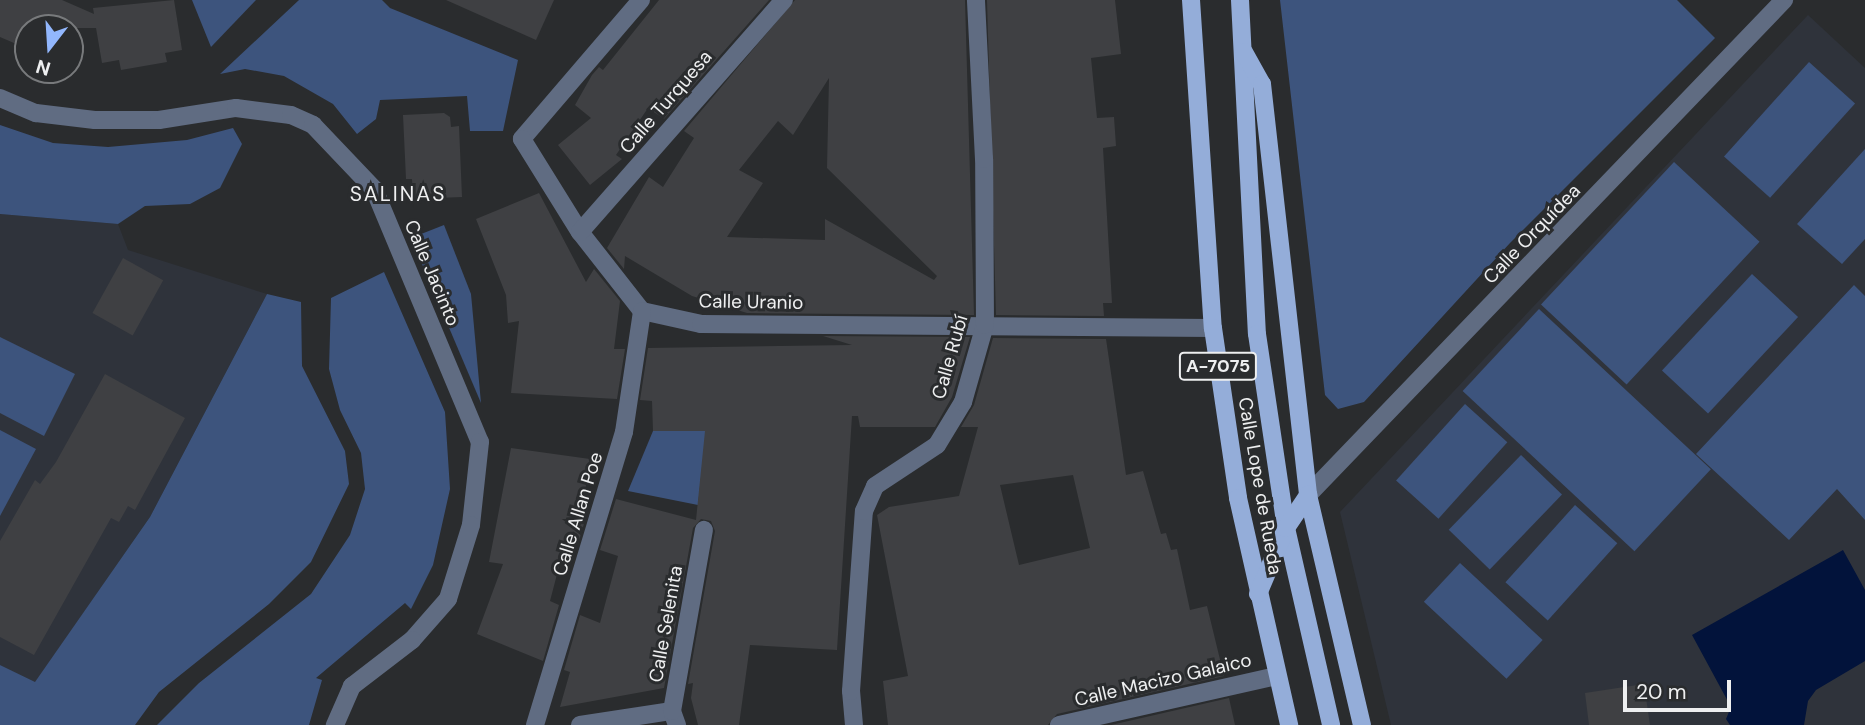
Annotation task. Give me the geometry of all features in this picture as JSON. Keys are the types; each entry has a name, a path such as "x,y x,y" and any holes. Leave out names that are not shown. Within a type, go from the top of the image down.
{"main road":[{"name":"Calle Lope de Rueda","path":"1191,0 1213,328 1238,498 1289,725"},
{"name":"Calle Lope de Rueda","path":"1240,0 1257,334 1286,527 1331,725"},
{"name":"Calle Lope de Rueda","path":"1242,49 1262,84 1308,495 1362,725"},
{"path":"1258,594 1286,527 1308,495"}],"street":[{"path":"641,0 522,139 580,232 642,311"},
{"name":"Calle Turquesa","path":"580,232 784,0"},
{"name":"Calle Rubí","path":"854,725 851,691 864,510 875,486 937,445 963,402 985,325 976,0"},
{"name":"Calle Orquídea","path":"1308,495 1784,0"},
{"name":"Calle Jacinto","path":"0,98 36,113 95,120 159,120 236,108 291,115 313,125 374,189 480,442 471,525 447,599 412,640 352,685 335,725"},
{"name":"Calle Uranio","path":"642,311 701,324 1213,328"},
{"name":"Calle Allan Poe","path":"535,725 624,432 642,311"},
{"name":"Calle Selenita","path":"674,718 704,530"},
{"name":"Calle Macizo Galaico","path":"1059,725 1107,719 1278,676"},
{"path":"580,725 674,718"}],"shaded area":[{"path":"192,0 256,0 211,47"},
{"path":"299,0 382,0 390,8 518,60 503,131 470,131 467,96 380,100 376,119 357,134 333,104 284,76 245,69 220,74"},
{"path":"1280,0 1677,0 1715,38 1510,243 1364,402 1338,409 1325,395"},
{"path":"1808,15 1865,68 1865,725 1391,725 1340,512"},
{"path":"1809,62 1855,103 1770,198 1724,156"},
{"path":"0,125 53,143 108,147 187,140 233,128 242,144 220,188 190,204 145,206 118,224 0,214"},
{"path":"1865,149 1865,239 1842,264 1797,224"},
{"path":"1674,162 1760,242 1627,384 1541,305"},
{"path":"0,214 118,224 128,250 267,294 150,517 35,683 0,665"},
{"path":"444,225 471,294 481,403 411,238"},
{"path":"384,272 445,412 450,489 433,565 411,609 405,603 316,678 322,680 309,725 157,725 199,683 311,594 350,535 365,489 361,453 340,410 329,369 331,298"},
{"path":"1752,274 1798,317 1708,414 1662,371"},
{"path":"1854,285 1865,296 1865,520 1837,489 1789,540 1696,454"},
{"path":"267,294 301,302 302,366 345,451 349,484 311,562 269,604 159,692 135,725 0,725 0,665 35,682 150,517"},
{"path":"1539,309 1711,469 1634,551 1463,391"},
{"path":"0,337 75,374 44,436 0,413"},
{"path":"1465,404 1507,442 1438,519 1396,481"},
{"path":"0,430 36,449 0,516"},
{"path":"653,431 706,431 698,505 628,491"},
{"path":"1521,455 1562,495 1490,569 1449,530"},
{"path":"1575,505 1617,543 1548,620 1505,582"},
{"path":"1843,550 1865,590 1865,661 1816,690 1808,701 1804,725 1730,725 1726,719 1731,707 1692,635"},
{"path":"1460,563 1543,640 1506,679 1424,602"}],"building":[{"path":"0,0 62,0 94,14 93,8 174,0 182,50 165,53 167,62 121,70 119,60 102,63 96,28 84,28 84,14 14,14 14,43 0,37"},
{"path":"446,0 554,0 536,40"},
{"path":"659,0 769,0 664,119 648,108 616,155 622,159 590,185 558,145 591,118 575,105 592,75 599,67 603,70"},
{"path":"795,0 965,0 974,315 747,313 692,296 625,256 624,269 607,248 649,177 663,187 694,138 684,131","holes":["829,78 827,168 937,276 934,280 825,219 825,240 727,237 763,183 739,170 778,121 793,135"]},
{"path":"987,0 1115,0 1121,54 1091,58 1097,118 1114,117 1116,146 1103,148 1112,303 1103,303 1104,316 996,315"},
{"path":"444,113 450,117 451,127 459,126 462,197 413,199 412,179 406,179 403,115"},
{"path":"539,193 586,282 594,269 620,301 614,349 625,349 617,399 511,393 519,321 508,323 506,295 476,219"},
{"path":"123,258 163,280 133,335 92,313"},
{"path":"823,336 970,337 952,397 935,427 860,427 858,416 852,416 837,650 750,645 739,725 698,725 691,698 693,683 688,684 715,531 711,521 701,519 693,528 664,688 560,707 570,672 564,670 580,615 600,623 618,556 600,550 616,499 696,520 705,431 653,431 652,401 640,400 648,348 852,345"},
{"path":"993,338 1106,339 1126,475 1143,471 1161,534 1166,533 1171,550 1177,549 1190,610 1207,606 1224,676 1057,714 1048,725 888,725 883,681 908,676 877,515 889,507 959,496 978,427 961,427 974,405","holes":["1073,475 1090,548 1019,565 1000,485"]},
{"path":"105,374 185,418 135,510 128,506 119,522 111,518 34,655 0,637 0,541 35,480 40,484 56,462"},
{"path":"511,448 590,459 585,491 593,493 578,544 566,540 550,601 559,605 543,661 477,634 503,564 489,562"},
{"path":"1644,684 1650,725 1589,725 1585,693"},
{"path":"1229,698 1235,725 1111,725"}],"district":[{"name":"SALINAS","path":"398,194"}]}
